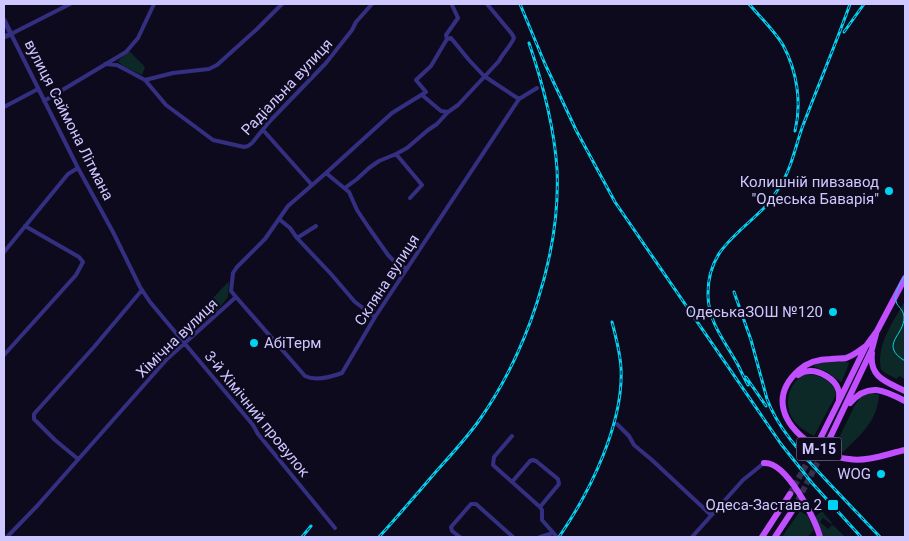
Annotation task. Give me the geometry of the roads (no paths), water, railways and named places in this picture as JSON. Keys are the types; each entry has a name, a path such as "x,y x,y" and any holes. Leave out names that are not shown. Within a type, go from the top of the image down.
{"main road":[{"path":"838,403 905,278"},
{"path":"792,378 799,370 813,362 823,359 846,358 869,347"},
{"path":"869,347 872,364 877,376 905,391"},
{"path":"846,407 869,347"},
{"path":"792,378 809,371 822,374 838,386 838,403"},
{"name":"М-15","path":"792,378 783,394 785,416 797,432 815,446 830,455 849,459 873,457 905,450"},
{"name":"М-15","path":"827,444 846,407 858,394 872,390 886,392 905,401"},
{"name":"М-15","path":"820,439 838,403"},
{"path":"764,463 769,462 773,464 785,474 807,505 820,537"},
{"path":"762,537 790,494"},
{"path":"775,537 794,508"}],"street":[{"path":"4,37 70,4"},
{"path":"44,101 126,52 138,38 154,4"},
{"path":"146,80 173,73 209,69 217,65 282,4"},
{"name":"Радіальна вулиця","path":"105,64 117,65 146,80 166,105 213,140 244,147 252,143 269,122 326,63 356,22 372,4"},
{"path":"448,112 441,112 422,95 426,92 416,80 431,66 448,39 446,35 458,18 453,4"},
{"path":"344,188 369,168 407,148 437,124 448,112 458,105 499,61 514,38 487,4"},
{"name":"вулиця Саймона Літмана","path":"4,20 78,168 113,232"},
{"path":"448,39 451,38 484,76 519,99"},
{"name":"Скляна вулиця","path":"236,297 305,376 311,379 335,376 342,373 375,317 519,99 537,88"},
{"path":"4,108 38,89"},
{"name":"Хімічна вулиця","path":"7,537 37,506 167,359 236,297 231,291 233,273 265,240 288,206 392,113 422,95"},
{"path":"263,130 312,185"},
{"path":"396,154 422,185 410,198"},
{"path":"4,252 68,174 78,168"},
{"path":"326,173 349,192 357,210 388,255 407,269"},
{"path":"279,219 290,228 355,302 375,317"},
{"path":"4,355 76,274 82,262 79,256 26,226"},
{"path":"297,238 316,226"},
{"name":"3-й Хімічний провулок","path":"113,232 150,302 253,425 258,434 335,528"},
{"path":"78,459 34,419 34,414 142,290"},
{"path":"618,424 634,445 711,515"},
{"path":"512,436 494,457 493,465 540,507 542,510 542,520 557,537"},
{"path":"512,482 533,460 558,479 559,484 540,507"},
{"path":"692,537 743,480 764,463"},
{"path":"460,537 451,527 473,503 513,537"},
{"path":"540,537 552,533"}],"tunnel":[{"path":"790,494 820,439"},
{"path":"794,508 827,444"}],"tram line":[{"path":"905,275 896,296 897,304 903,313 903,323 893,345 897,355 905,361"}],"railway":[{"path":"520,4 545,64 576,130 615,202 781,444 812,483 861,537"},
{"path":"749,4 779,39 792,65 798,98 795,131"},
{"path":"748,385 718,332 711,315 708,296 712,267 725,246 765,207 783,181 850,4"},
{"path":"844,32 864,4"},
{"path":"379,537 478,422 496,395 512,365 526,334 537,302 547,268 553,235 557,201 557,169 547,105 529,43"},
{"path":"734,292 751,340 767,399 778,422 801,452 880,537"},
{"path":"559,537 593,478 611,434 617,411 621,368 612,322"},
{"path":"746,377 766,406"},
{"path":"302,537 311,526"}],"place":[{"name":"Колишній пивзавод \"Одеська Баварія\"","path":"889,191"},
{"name":"ОдеськаЗОШ №120","path":"833,312"},
{"name":"АбіТерм","path":"254,343"},
{"name":"WOG","path":"881,474"},
{"name":"Одеса-Застава 2","path":"833,505"}]}
